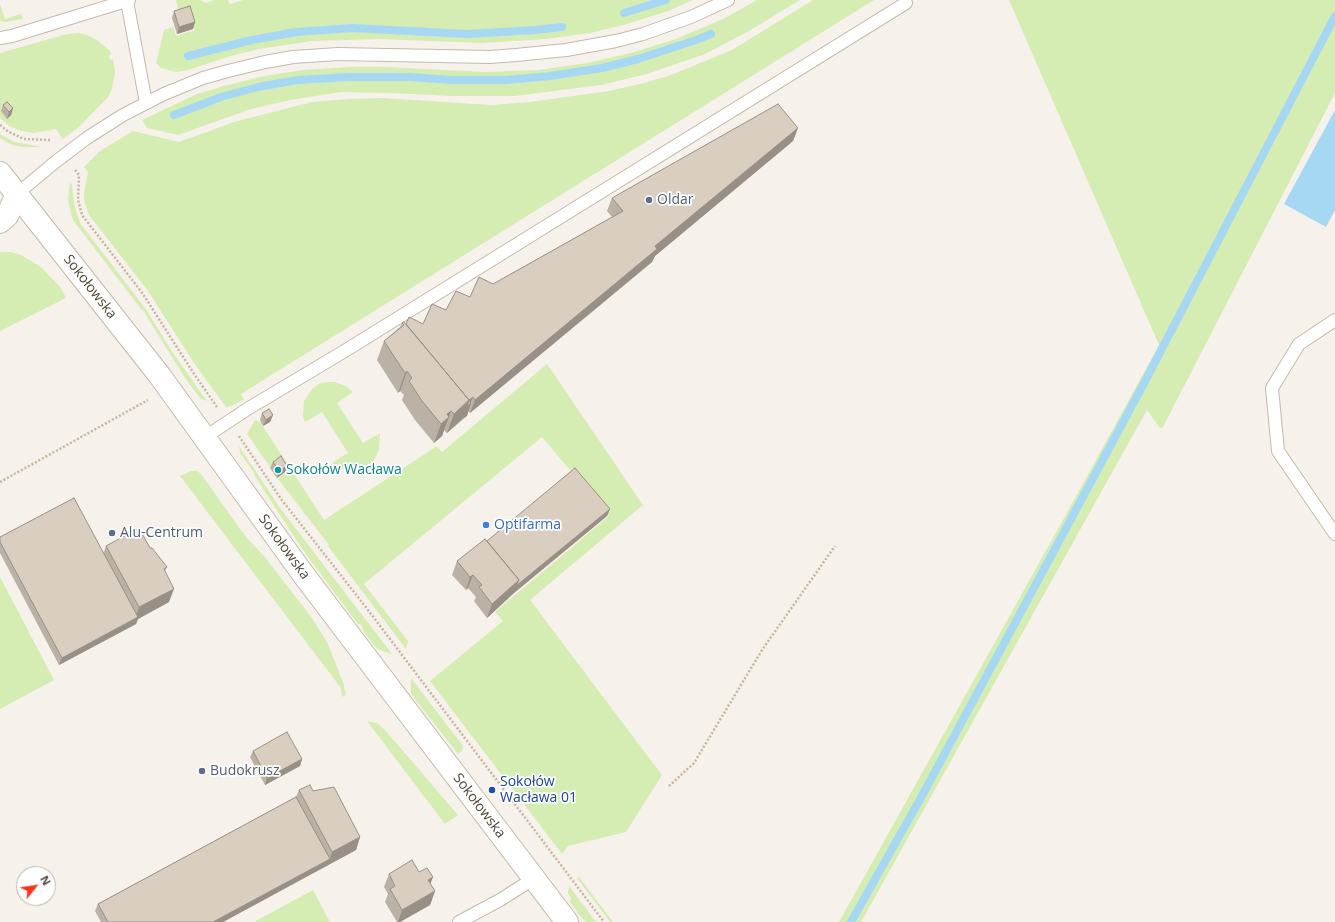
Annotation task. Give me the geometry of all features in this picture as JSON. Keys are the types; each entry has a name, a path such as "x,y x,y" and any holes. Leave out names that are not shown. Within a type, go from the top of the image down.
{"street":[{"name":"Sokołowska","path":"0,173 8,196 167,385 303,574 567,922"},
{"path":"0,222 6,216 8,196"}],"lane":[{"path":"0,38 12,36 128,0 146,103"},
{"path":"8,196 87,138 118,118 164,94 203,78 265,62 293,57 360,53 490,57 551,52 616,41 670,25 728,0"},
{"path":"205,437 248,408 343,352 906,3"},
{"path":"1335,320 1299,344 1272,388 1278,452 1335,534"},
{"path":"459,922 500,900 533,879"}],"path":[{"path":"0,125 15,136 24,139 51,140 54,143"},
{"path":"75,169 79,175 78,200 82,215 143,294 194,374 251,453 281,499 365,606 604,922"},
{"path":"0,482 140,405 167,385"},
{"path":"669,786 694,762 762,650 835,546"}],"green space":[{"path":"176,0 200,0 206,3 214,0 228,0 230,4 243,0 693,0 668,11 627,24 590,33 547,39 481,43 378,39 312,41 259,49 231,56 188,70 176,72 161,68 156,63 164,30 173,27 176,36 195,30 189,11 179,13"},
{"path":"757,0 800,0 749,31 705,54 647,74 601,85 515,96 452,96 341,92 290,100 251,109 178,135 147,128 142,120 197,94 264,76 302,70 350,67 386,67 487,72 538,70 587,63 631,53 676,39 725,18"},
{"path":"813,0 874,0 241,394 244,400 231,406 226,407 196,366 148,291 89,215 84,201 88,172 84,167 100,151 133,131 179,142 234,122 312,102 383,98 491,105 530,102 609,91 671,75 732,50"},
{"path":"1009,0 1335,0 1335,93 1163,427 1160,428 1147,410 861,922 839,922 1159,345"},
{"path":"0,4 5,19 21,14 23,19 6,22 0,21"},
{"path":"79,33 97,40 109,50 111,54 109,56 110,60 113,59 115,72 113,85 109,96 78,128 63,139 56,129 34,133 21,131 9,126 0,118 0,53 67,34"},
{"path":"0,134 14,142 43,147 24,147 12,145 0,138"},
{"path":"70,182 72,185 74,204 80,223 145,308 171,350 207,401 201,399 187,381 144,311 73,220 68,198"},
{"path":"0,252 11,252 21,255 41,267 61,288 66,298 0,331"},
{"path":"547,364 643,505 530,600 662,775 626,832 568,846 562,854 430,681 503,621 495,612 609,516 542,437 364,584 408,641 406,649 278,479 285,473 279,461 270,467 247,434 255,420 260,422 324,520 437,446 442,452"},
{"path":"335,382 346,386 353,392 337,403 363,443 380,433 379,449 376,457 366,467 349,470 340,468 332,463 348,453 322,412 305,422 303,416 304,401 313,388 321,383"},
{"path":"239,446 280,508 392,654 377,649 364,632 361,625 357,623 303,550 240,453"},
{"path":"191,471 197,471 201,474 246,537 264,556 312,618 328,644 343,682 346,695 342,697 341,688 180,476"},
{"path":"0,577 54,680 0,709"},
{"path":"411,678 463,746 462,751 458,754 411,694"},
{"path":"367,721 377,723 385,730 458,815 445,824"},
{"path":"579,877 613,922 610,922 577,878"},
{"path":"569,886 596,922 586,922 580,916 570,902 571,899 568,892"},
{"path":"313,890 330,922 254,922"}],"water":[{"path":"1335,110 1335,210 1326,227 1284,204"}],"building":[{"path":"190,6 195,22 179,27 174,11"},
{"path":"7,102 13,108 9,112 3,105"},
{"path":"778,104 798,128 655,246 657,249 475,400 473,397 469,400 406,324 409,317 423,324 432,304 446,310 456,291 470,297 479,277 493,284 623,211 612,198"},
{"path":"404,322 469,400 454,414 451,411 447,414 449,417 441,424 422,401 409,381 412,378 407,371 405,373 384,341 404,325 402,323"},
{"path":"269,409 273,415 266,420 262,413"},
{"path":"281,456 287,466 279,471 273,462"},
{"path":"575,468 610,509 516,586 519,580 487,541"},
{"path":"74,498 138,617 62,658 0,542 0,537"},
{"path":"139,528 150,548 152,548 167,567 164,569 174,589 139,607 106,546"},
{"path":"485,539 519,580 492,604 479,587 482,585 473,575 470,577 457,561"},
{"path":"287,732 302,759 267,778 253,751"},
{"path":"310,785 313,791 334,787 360,837 332,852 299,790"},
{"path":"296,797 330,859 213,922 108,922 98,904"},
{"path":"412,860 419,872 427,868 433,877 428,880 435,891 402,910 390,889 395,886 389,874"}],"waterway":[{"path":"624,13 666,0"},
{"path":"851,922 923,794 1142,387 1335,16"},
{"path":"188,56 252,40 296,32 352,28 467,34 562,27"},
{"path":"174,115 221,97 258,87 297,80 347,77 506,80 550,76 602,68 638,59 711,34"}],"place":[{"name":"Oldar","path":"649,200"},
{"name":"Sokołów Wacława","path":"278,470"},
{"name":"Optifarma","path":"486,525"},
{"name":"Alu-Centrum","path":"112,533"},
{"name":"Budokrusz","path":"202,771"},
{"name":"Sokołów Wacława 01","path":"492,790"}]}
